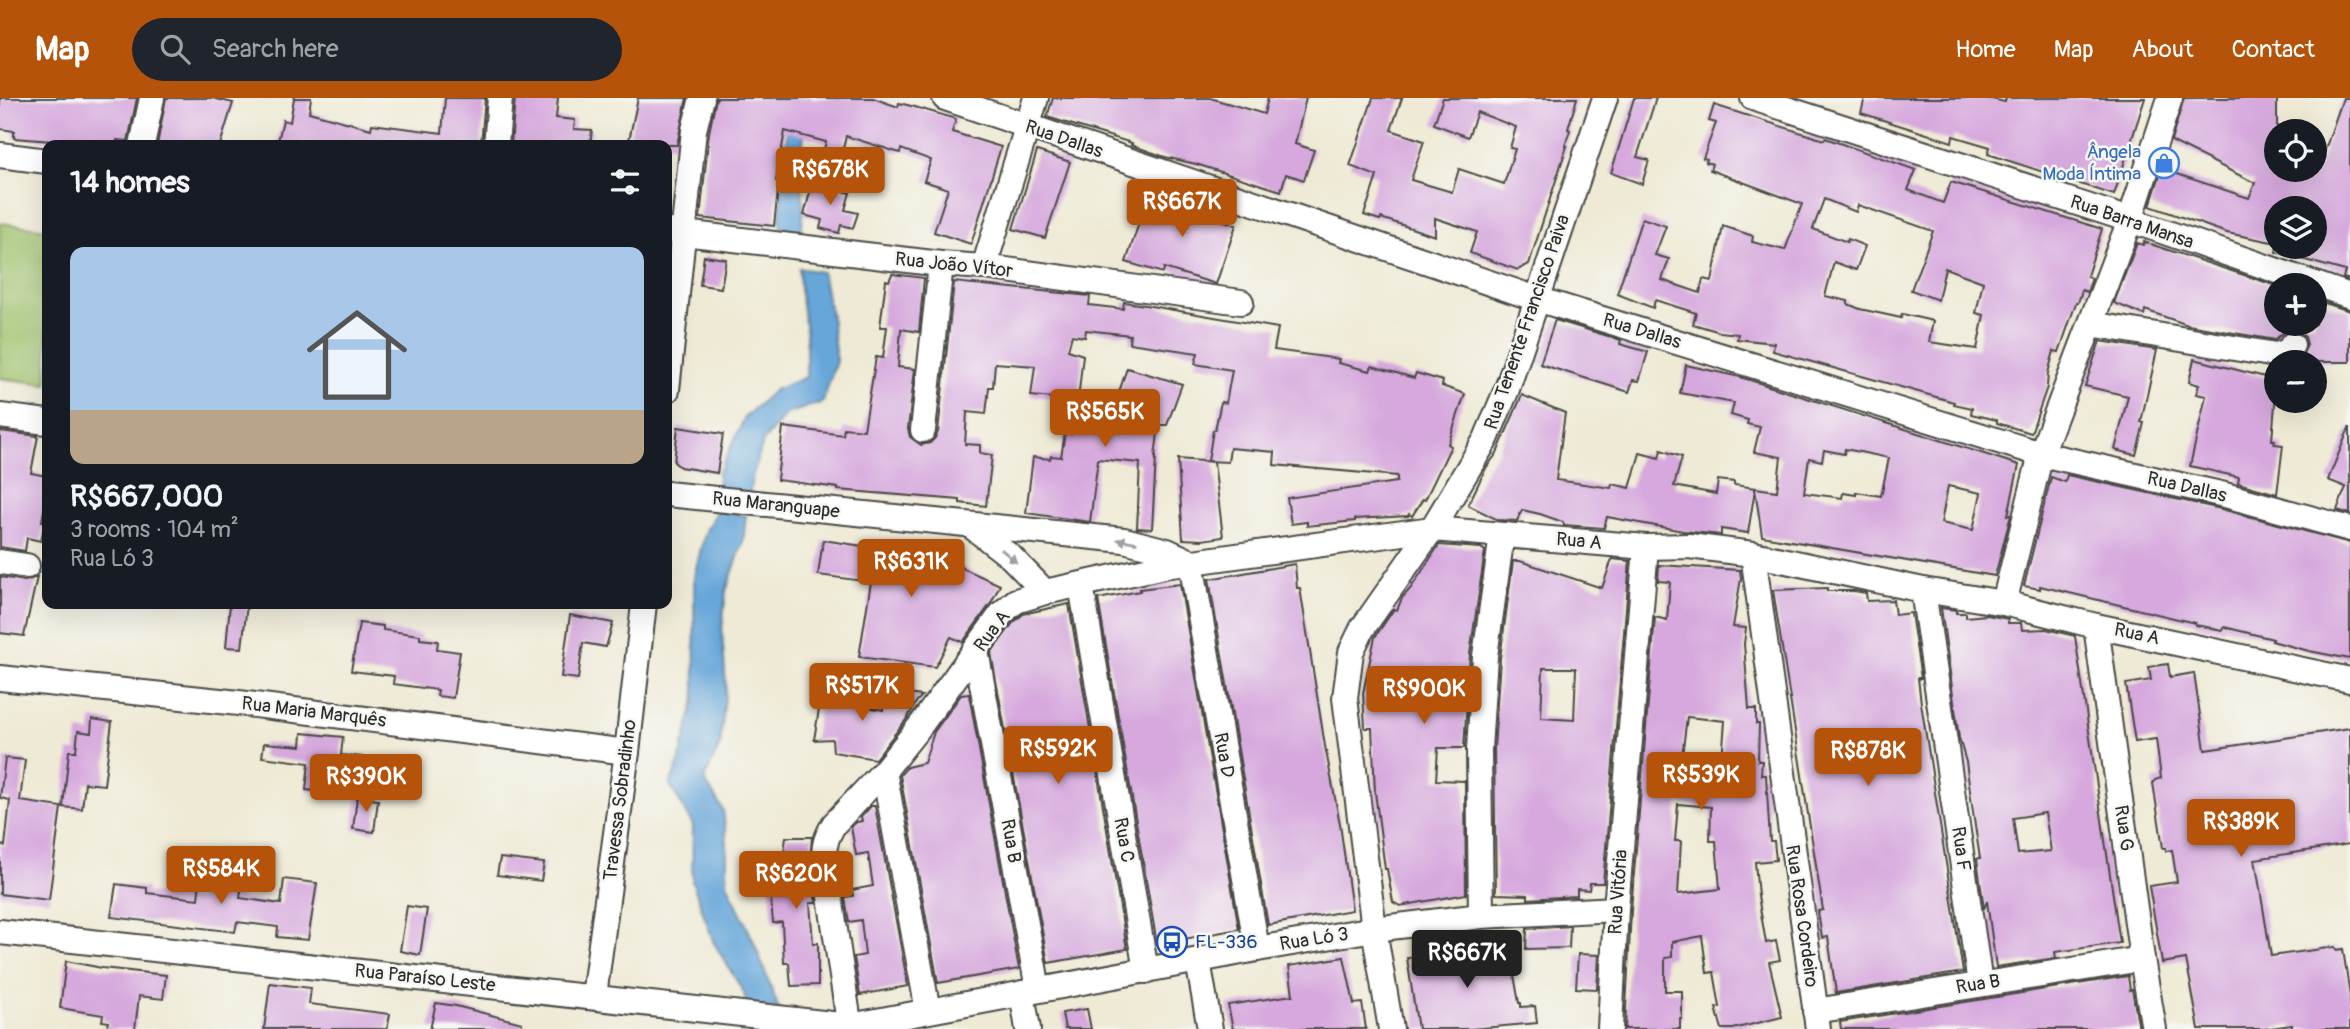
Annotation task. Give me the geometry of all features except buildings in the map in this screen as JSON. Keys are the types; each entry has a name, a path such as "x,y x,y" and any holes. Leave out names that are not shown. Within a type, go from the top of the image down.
{"street":[{"path":"143,140 152,98"},
{"path":"496,140 500,98"},
{"path":"672,291 675,232 702,98"},
{"name":"Rua Dallas","path":"945,98 1537,299 2041,454 2225,495 2350,529"},
{"path":"984,267 1036,98"},
{"name":"Rua Tenente Francisco Paiva","path":"1391,1029 1374,929 1345,698 1351,652 1362,629 1432,529 1486,439 1507,389 1605,98"},
{"name":"Rua Barra Mansa","path":"1753,98 2130,220 2350,296"},
{"path":"2004,603 2041,454 2130,220 2170,98"},
{"path":"0,155 42,160"},
{"name":"Rua João Vítor","path":"675,232 984,267 1241,302"},
{"path":"923,430 941,264"},
{"path":"2091,324 2276,355 2290,351 2292,345"},
{"path":"0,416 42,421"},
{"name":"Rua Maranguape","path":"672,494 1124,540 1167,551 1191,562"},
{"path":"969,524 1011,557 1045,592"},
{"name":"Rua A","path":"850,1027 824,845 834,824 884,771 1002,613 1016,601 1045,592 1191,562 1432,529 1646,547 1689,546 1753,554 1923,590 2004,603 2096,626 2350,680"},
{"path":"1480,916 1480,735 1485,656 1502,535"},
{"name":"Rua Vitória","path":"1610,1029 1616,909 1646,547"},
{"name":"Rua Rosa Cordeiro","path":"1753,554 1816,1020"},
{"path":"0,562 27,566"},
{"name":"Rua D","path":"1191,562 1257,949"},
{"name":"Rua C","path":"1081,585 1146,971"},
{"name":"Rua F","path":"1923,590 1980,984"},
{"name":"Travessa Sobradinho","path":"594,996 643,609"},
{"name":"Rua G","path":"2096,626 2154,1029"},
{"name":"Rua B","path":"976,651 1030,991 1028,1029"},
{"name":"Rua Maria Marquês","path":"0,678 226,701 627,752"},
{"path":"884,771 928,1011"},
{"name":"Rua Ló 3","path":"850,1027 1030,991 1374,929 1480,916 1616,909"},
{"name":"Rua Paraíso Leste","path":"0,932 594,996 850,1027"},
{"name":"Rua B","path":"1816,1020 1980,984 2142,959"},
{"path":"1198,961 1210,1029"}],"green space":[{"path":"0,223 42,228 42,383 0,378"}],"water":[{"path":"808,98 802,152 801,231 781,228 780,217 789,110"},
{"path":"799,268 822,272 831,316 836,361 823,402 786,414 763,442 749,497 717,493 718,474 745,417 774,390 806,377 806,331"},
{"path":"716,511 746,515 743,543 726,591 722,631 726,686 720,745 704,779 723,810 727,844 727,883 753,940 779,1009 747,1005 744,993 714,943 692,881 693,825 670,785 679,762 695,699 694,576 705,533"}],"place":[{"name":"Ângela Moda Íntima","path":"2164,163"},
{"name":"FL-336","path":"1172,942"}]}
